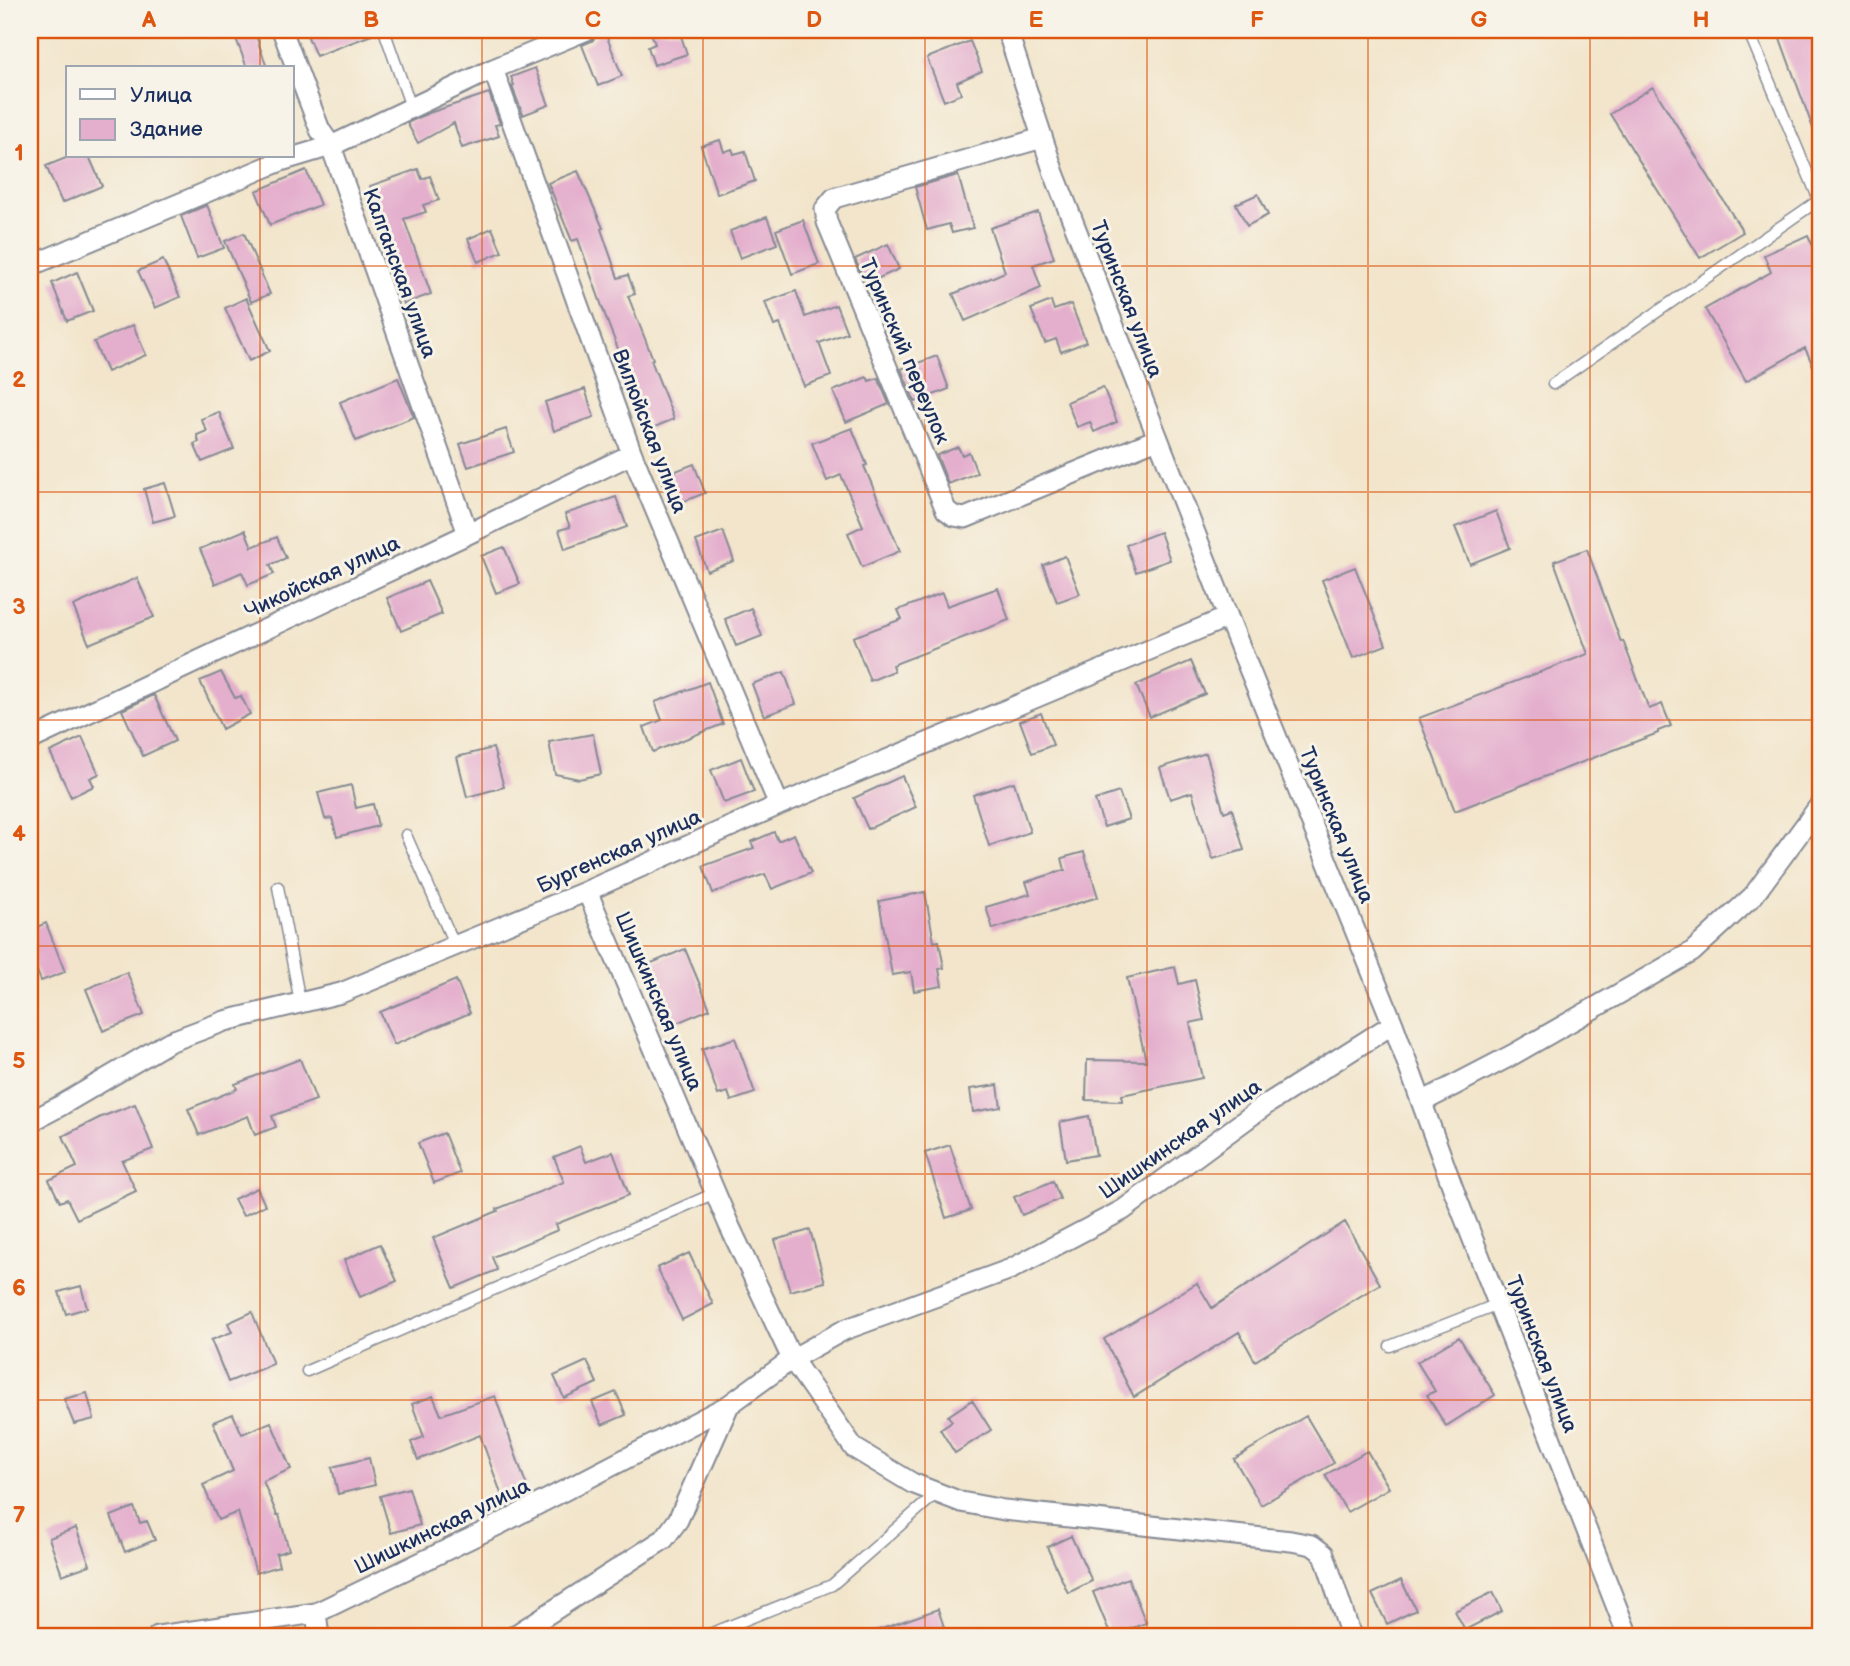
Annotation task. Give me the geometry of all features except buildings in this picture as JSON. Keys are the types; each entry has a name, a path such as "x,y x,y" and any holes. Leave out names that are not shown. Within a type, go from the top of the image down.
{"street":[{"name":"Калганская улица","path":"282,30 320,130 331,146 468,534"},
{"path":"294,157 331,146 493,69 587,30"},
{"name":"Туринская улица","path":"1007,30 1042,138 1157,439 1393,1024 1454,1191 1628,1636"},
{"name":"Вилюйская улица","path":"493,69 632,454 779,805"},
{"name":"Туринский переулок","path":"1042,138 834,198 825,209 827,222 946,510 954,516 965,518 1157,439"},
{"path":"30,266 291,158"},
{"name":"Чикойская улица","path":"30,740 632,454"},
{"name":"Бургенская улица","path":"30,1122 169,1042 225,1021 341,993 587,891 779,805 1228,617"},
{"path":"1422,1102 1514,1054 1692,952 1753,896 1820,805"},
{"name":"Шишкинская улица","path":"587,891 729,1225 792,1359 853,1448 912,1483 961,1502 1004,1510 1312,1545 1324,1554 1351,1636"},
{"name":"Шишкинская улица","path":"158,1636 316,1613 498,1525 729,1405 792,1359 844,1330 1011,1269 1123,1210 1267,1104 1393,1024"},
{"name":"Шишкинская улица","path":"514,1636 664,1539 678,1520 729,1405"},
{"path":"316,1613 319,1636"}],"lane":[{"path":"384,30 411,107"},
{"path":"1553,384 1819,200 1748,30"},
{"path":"406,835 455,946"},
{"path":"278,887 300,1002"},
{"path":"307,1371 715,1193"},
{"path":"1390,1346 1498,1304"},
{"path":"705,1636 832,1584 938,1493"}]}
